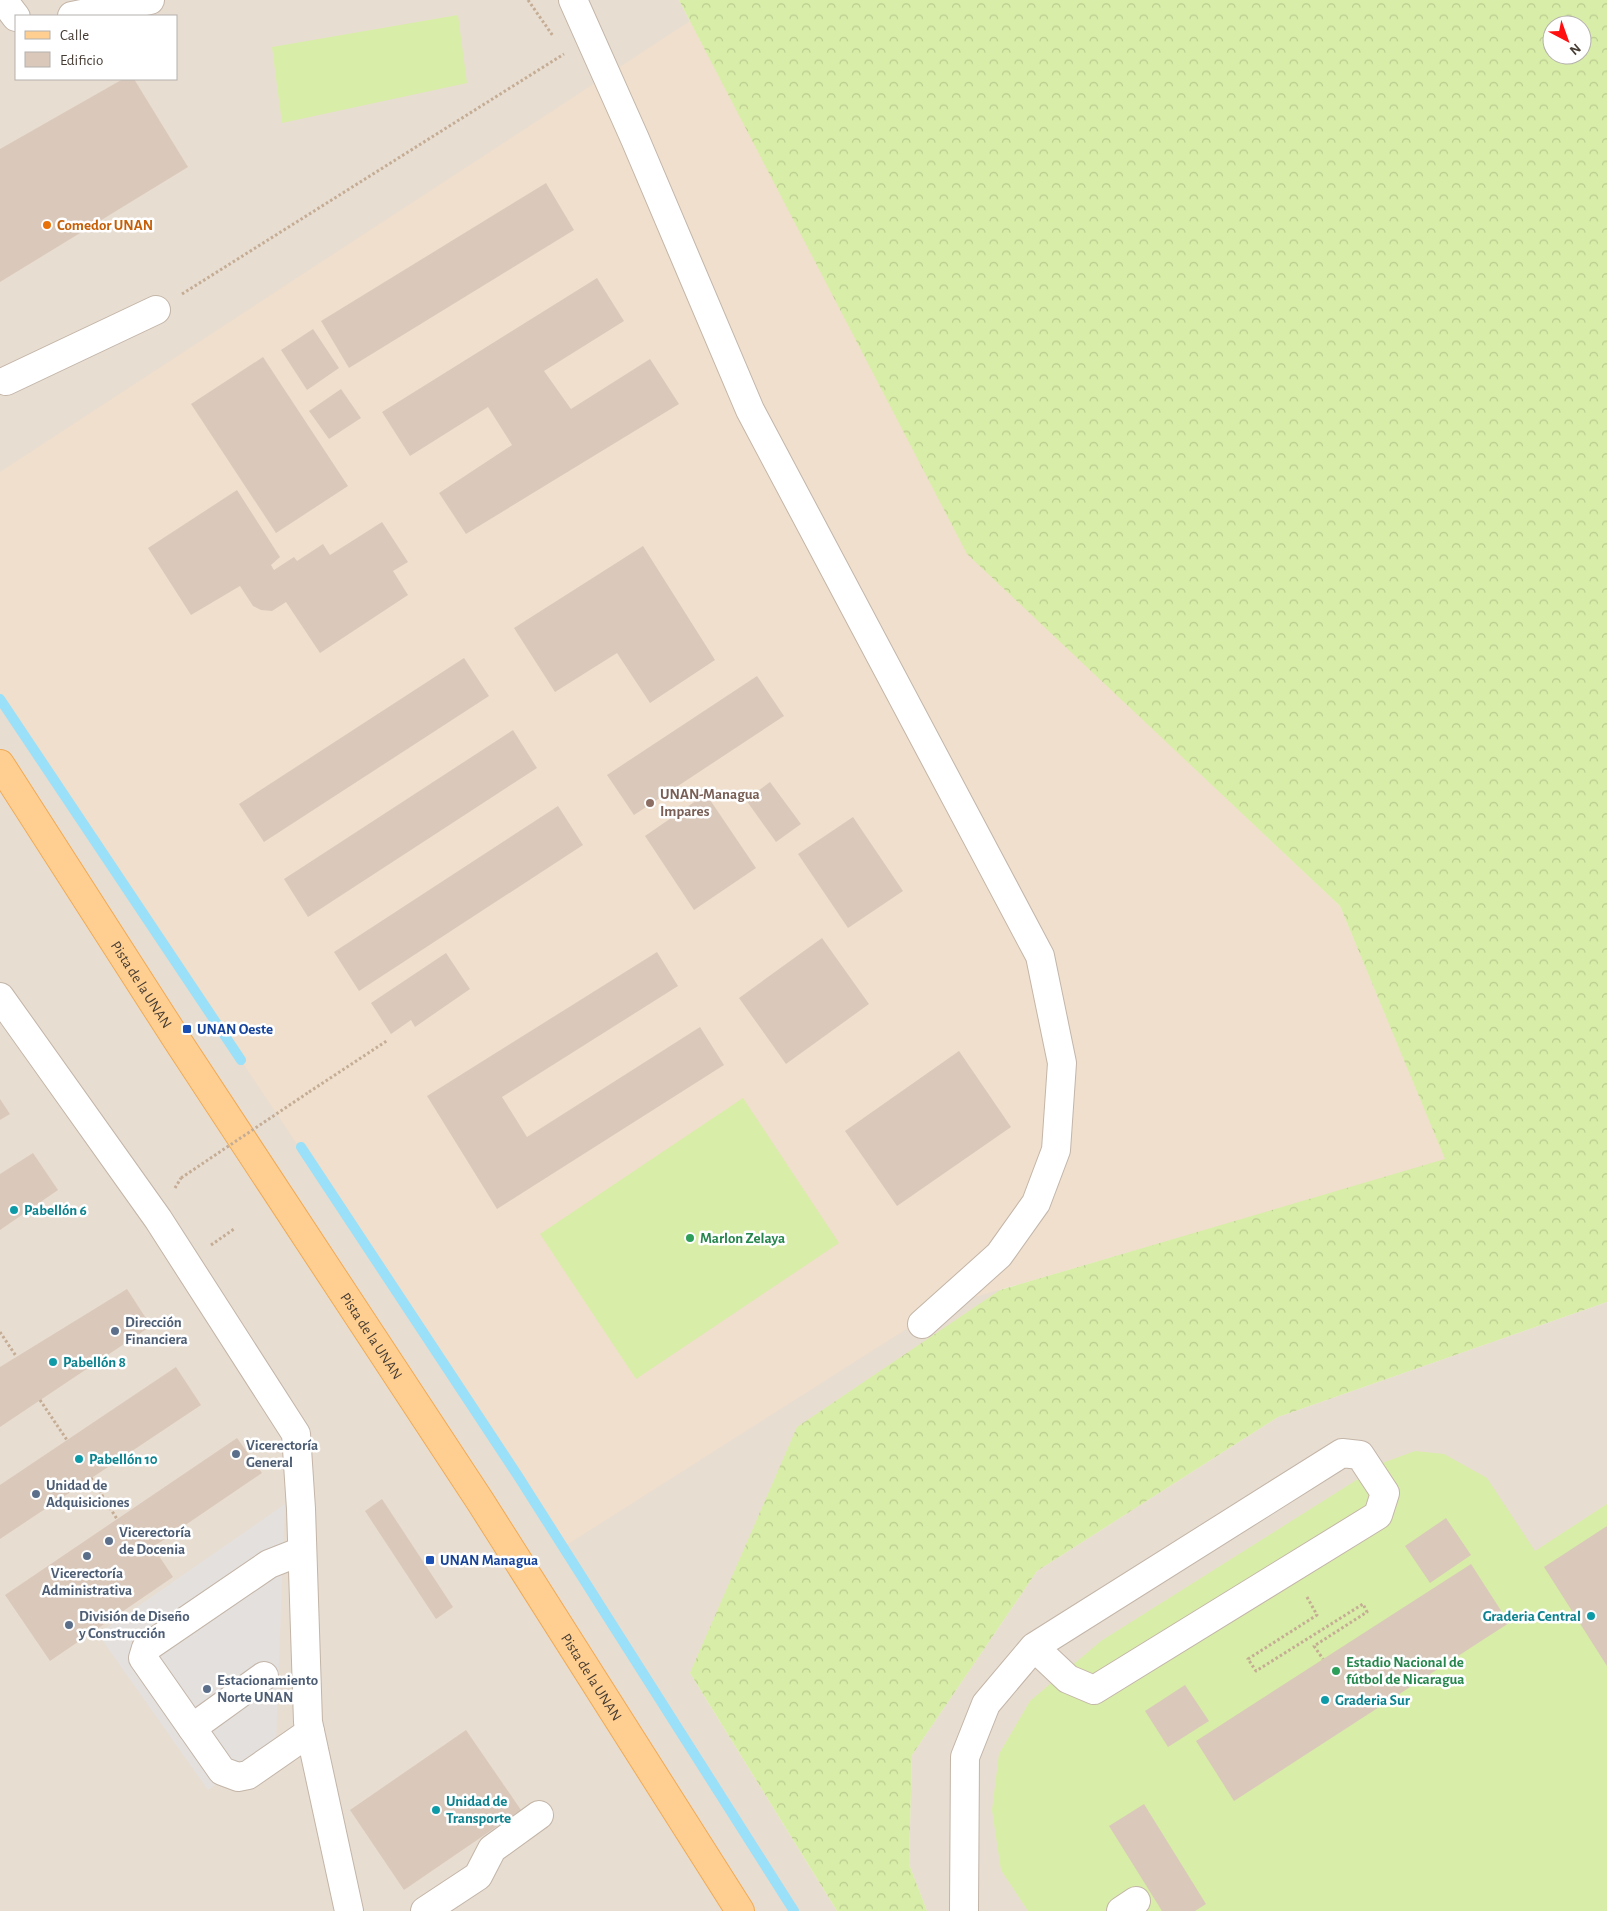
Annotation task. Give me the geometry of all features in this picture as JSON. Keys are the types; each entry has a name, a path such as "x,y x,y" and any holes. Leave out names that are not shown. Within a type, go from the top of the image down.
{"main road":[{"name":"Pista de la UNAN","path":"0,764 179,1043 480,1501 740,1911"}],"street":[{"path":"3,0 15,17"},
{"path":"77,15 150,0"},
{"path":"573,0 750,410 1040,956 1062,1063 1056,1150 1036,1202 999,1255 922,1324"},
{"path":"0,31 15,28"},
{"path":"2,383 156,310"},
{"path":"0,997 158,1219 296,1434 308,1722 349,1911"},
{"path":"964,1911 964,1757 986,1704 1034,1647 1342,1453 1360,1455 1385,1492 1378,1515 1094,1690 1068,1678 1034,1647"},
{"path":"302,1551 269,1564 146,1648 143,1658 222,1771 238,1777 248,1775 310,1732"},
{"path":"192,1728 264,1676"},
{"path":"425,1911 478,1876 492,1849 539,1815"}],"path":[{"path":"528,0 554,38"},
{"path":"156,310 564,54 559,46"},
{"path":"181,1178 388,1040"},
{"path":"0,1332 16,1356"},
{"path":"40,1400 67,1440"},
{"path":"91,1478 118,1519"},
{"path":"1318,1615 1248,1659 1256,1671 1362,1604 1367,1612 1314,1646 1323,1659"}],"shaded area":[{"path":"0,0 679,0 967,554 1000,1290 690,1673 837,1911 0,1911"},
{"name":"UNAN-Managua Impares","path":"690,21 975,560 1340,906 1446,1160 941,1307 565,1546 0,699 0,472"},
{"name":"Estadio Nacional de fútbol de Nicaragua","path":"1607,1302 1607,1911 927,1911 909,1864 912,1755 1037,1571 1278,1417"},
{"name":"Estacionamiento Norte UNAN","path":"285,1504 276,1743 208,1790 98,1634"}],"green space":[{"path":"679,0 1607,0 1607,1302 1278,1417 1037,1571 912,1755 909,1864 927,1911 837,1911 690,1673 797,1427 1000,1290 1445,1159 1340,906 967,554"},
{"path":"458,15 467,83 282,123 272,47"},
{"name":"Marlon Zelaya","path":"743,1098 839,1243 636,1379 540,1234"},
{"name":"Estadio Nacional de fútbol de Nicaragua","path":"1415,1451 1444,1454 1487,1478 1535,1551 1607,1504 1607,1911 1028,1911 1001,1870 992,1810 999,1754 1030,1701 1101,1641 1385,1462"}],"building":[{"name":"Comedor UNAN","path":"121,80 135,80 188,167 0,282 0,149"},
{"path":"546,183 574,230 349,368 321,321"},
{"path":"597,278 624,321 544,371 571,409 650,359 679,404 466,534 439,493 512,445 488,407 410,456 382,412"},
{"path":"313,329 339,368 307,390 281,350"},
{"path":"263,357 348,486 276,533 191,404"},
{"path":"341,389 361,418 329,439 309,411"},
{"path":"237,490 280,557 271,565 274,570 294,557 297,561 323,544 330,555 382,522 408,562 393,571 408,595 320,653 286,602 272,611 261,610 253,606 240,586 191,615 148,548"},
{"path":"643,546 715,660 650,703 617,653 555,692 514,628"},
{"path":"464,658 489,696 264,842 239,804"},
{"path":"757,676 784,716 634,815 607,775"},
{"path":"513,730 537,768 308,917 284,879"},
{"path":"770,782 801,824 776,842 746,800"},
{"path":"706,794 756,868 694,910 645,836"},
{"path":"558,806 583,845 359,991 334,952"},
{"path":"853,817 903,891 848,928 798,854"},
{"path":"822,938 869,1004 786,1064 739,998"},
{"path":"657,952 678,986 502,1097 527,1137 700,1027 724,1065 497,1209 427,1096"},
{"path":"446,953 470,989 415,1027 411,1020 391,1034 371,1003"},
{"path":"959,1051 1011,1127 897,1206 845,1131"},
{"path":"0,1099 10,1114 0,1120"},
{"name":"Pabellón 6","path":"33,1153 58,1190 0,1230 0,1174"},
{"name":"Pabellón 8","path":"127,1289 151,1326 0,1427 0,1367"},
{"name":"Pabellón 10","path":"176,1367 201,1405 0,1539 0,1485"},
{"path":"237,1438 262,1473 153,1547 173,1577 50,1661 5,1595"},
{"path":"382,1499 453,1607 436,1619 365,1511"},
{"path":"1446,1518 1471,1555 1430,1583 1405,1546"},
{"name":"Graderia Central","path":"1607,1526 1607,1666 1544,1567"},
{"name":"Graderia Sur","path":"1471,1564 1509,1623 1234,1801 1196,1741"},
{"path":"1185,1685 1209,1721 1168,1747 1145,1711"},
{"name":"Unidad de Transporte","path":"466,1730 521,1810 404,1890 350,1810"},
{"path":"1144,1804 1206,1904 1195,1911 1162,1911 1109,1826"}],"waterway":[{"path":"0,699 241,1060"},
{"path":"301,1147 518,1476 794,1911"}],"place":[{"name":"Comedor UNAN","path":"47,225"},
{"name":"UNAN-Managua Impares","path":"650,803"},
{"name":"UNAN Oeste","path":"187,1029"},
{"name":"Pabellón 6","path":"14,1210"},
{"name":"Marlon Zelaya","path":"690,1238"},
{"name":"Dirección Financiera","path":"115,1331"},
{"name":"Pabellón 8","path":"53,1362"},
{"name":"Vicerectoría General","path":"236,1454"},
{"name":"Pabellón 10","path":"79,1459"},
{"name":"Unidad de Adquisiciones","path":"36,1494"},
{"name":"Vicerectoría de Docenia","path":"109,1541"},
{"name":"Vicerectoría Administrativa","path":"87,1556"},
{"name":"UNAN Managua","path":"430,1560"},
{"name":"Graderia Central","path":"1591,1616"},
{"name":"División de Diseño y Construcción","path":"69,1625"},
{"name":"Estadio Nacional de fútbol de Nicaragua","path":"1336,1671"},
{"name":"Estacionamiento Norte UNAN","path":"207,1689"},
{"name":"Graderia Sur","path":"1325,1700"},
{"name":"Unidad de Transporte","path":"436,1810"}]}
